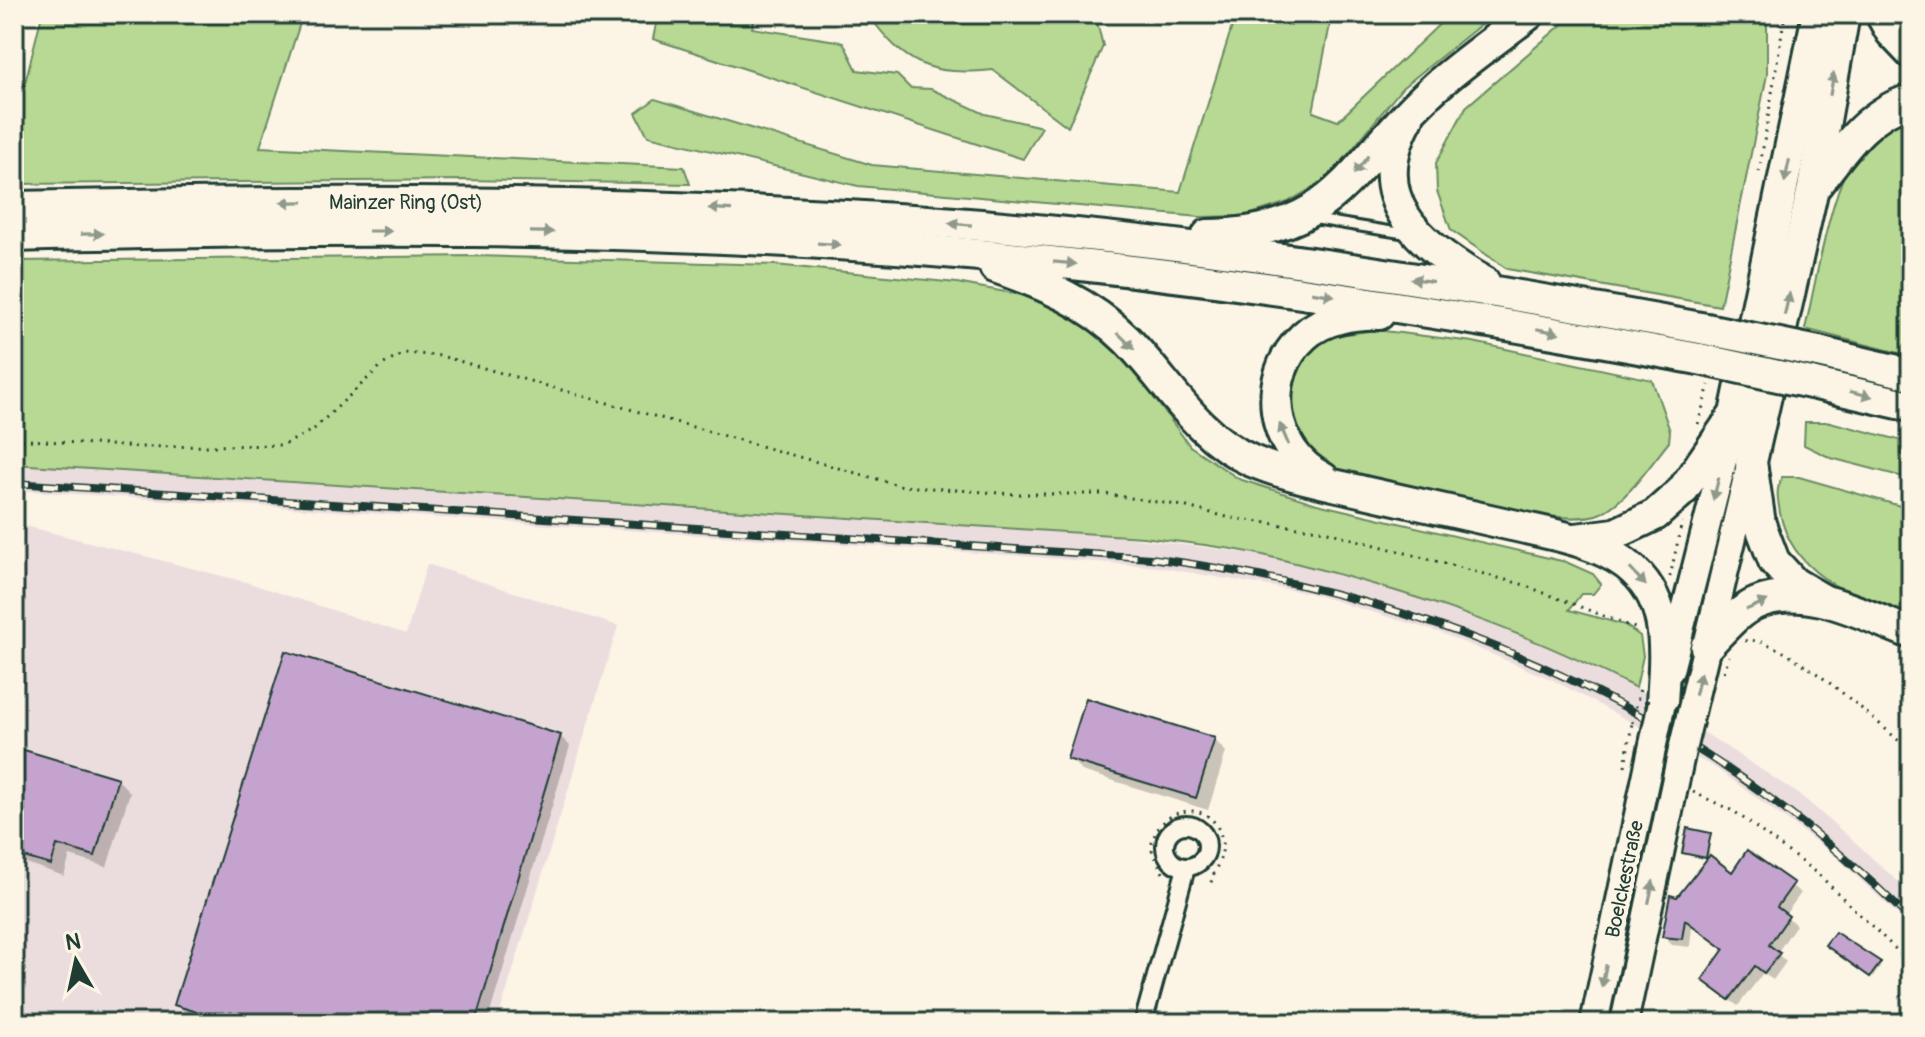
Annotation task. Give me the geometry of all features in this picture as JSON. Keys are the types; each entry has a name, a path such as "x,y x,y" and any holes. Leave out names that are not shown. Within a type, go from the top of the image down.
{"highway":[{"path":"1094,236 1240,235 1274,229 1302,217 1346,184 1434,88 1529,14"},
{"path":"1801,14 1803,95"},
{"path":"1572,539 1615,534 1655,515 1682,491 1735,414 1818,14"},
{"path":"1844,14 1813,188 1751,462 1760,524 1770,552 1783,574 1823,600 1911,633"},
{"path":"1881,14 1891,32 1911,53"},
{"path":"1813,188 1863,128 1882,112 1911,100"},
{"path":"1414,108 1397,144 1393,177 1401,213 1417,236 1448,261 1499,291"},
{"name":"Mainzer Ring (Ost)","path":"14,207 464,202 798,213 1094,236"},
{"name":"Mainzer Ring (Ost)","path":"14,236 464,231 677,236 932,251"},
{"path":"1094,236 1499,291 1706,329 1911,374"},
{"path":"932,251 1271,286 1472,317 1704,372 1811,383 1911,406"},
{"path":"932,251 986,264 1065,294 1125,338 1192,418 1228,448 1274,469 1572,539 1626,564 1650,590 1666,637 1651,696"},
{"path":"1339,486 1301,462 1281,431 1275,394 1283,364 1292,350 1318,326 1354,315 1472,317"},
{"path":"1718,650 1740,614 1756,603 1788,596 1823,600"}],"main road":[{"name":"Boelckestraße","path":"1594,1023 1651,696 1735,414"},
{"name":"Boelckestraße","path":"1624,1023 1672,788 1689,721 1718,650 1751,462"}],"street":[{"path":"1143,1023 1186,868"}],"lane":[{"path":"1302,217 1417,236"}],"path":[{"path":"14,22 16,14"},
{"path":"1757,184 1785,14"},
{"path":"14,439 141,447 284,445 314,429 382,365 405,353 441,356 902,486 1013,494 1105,494 1183,506 1231,518 1320,530 1521,584 1632,624 1648,636"},
{"path":"1697,427 1704,372"},
{"path":"1668,583 1682,522"},
{"path":"1740,642 1754,638 1796,658 1911,752"},
{"path":"1718,650 1722,678"},
{"path":"1644,729 1651,696"},
{"path":"1672,788 1700,794 1735,812 1819,875 1911,964"},
{"path":"1163,873 1151,848 1158,826 1176,812 1199,812 1213,820 1222,838 1223,850 1211,883"}],"shaded area":[{"path":"14,464 1092,533 1272,556 1449,605 1566,652 1636,688 1800,795 1854,841 1911,894 1911,927 1833,854 1717,769 1555,681 1441,633 1309,593 1158,567 1008,555 14,490"},
{"path":"14,523 246,582 406,634 427,564 618,626 497,1023 14,1023"}],"green space":[{"path":"42,14 303,14 260,147 684,167 690,184 463,180 14,184 14,128"},
{"path":"658,14 714,14 732,22 736,14 756,14 752,28 843,42 857,70 897,75 910,88 931,89 985,114 1042,127 1023,159 653,39"},
{"path":"868,14 1095,14 1103,46 1068,127 993,70 953,71 921,64 894,46"},
{"path":"1236,14 1332,14 1313,112 1338,121 1450,14 1494,14 1402,88 1329,178 1288,202 1245,216 1200,217 858,186 648,136 636,113 655,99 872,165 1180,192"},
{"path":"1574,14 1767,14 1767,75 1720,306 1507,269 1451,230 1437,191 1436,163 1466,107"},
{"path":"1911,114 1911,356 1805,329 1833,209 1849,165 1870,138"},
{"path":"477,256 775,265 957,283 1032,297 1084,323 1129,364 1190,446 1239,479 1317,504 1566,562 1593,574 1601,584 1593,594 1581,594 1569,610 1625,625 1640,636 1643,656 1636,688 1548,647 1415,597 1275,558 1209,546 1143,537 14,464 14,261"},
{"path":"1376,330 1473,342 1652,380 1670,431 1669,442 1621,499 1601,513 1580,517 1510,512 1468,504 1331,467 1306,450 1285,427 1292,363 1325,337"},
{"path":"1805,422 1830,422 1911,443 1911,479 1831,458 1804,445"},
{"path":"1782,477 1799,477 1911,509 1911,619 1849,593 1813,570 1798,554 1787,535 1780,513 1778,491"}],"building":[{"path":"285,651 561,735 475,1023 234,1023 174,1005"},
{"path":"1086,698 1215,738 1196,798 1067,759"},
{"path":"14,747 118,778 95,856 57,845 51,865 14,854"},
{"path":"1687,828 1711,833 1706,858 1682,853"},
{"path":"1747,850 1794,883 1777,907 1789,916 1769,945 1780,953 1764,973 1755,966 1729,1000 1702,980 1724,949 1685,920 1682,939 1662,937 1670,895 1677,897 1710,855 1732,872"},
{"path":"1835,932 1881,962 1870,977 1825,945"}],"railway":[{"path":"14,483 1151,558 1257,576 1362,601 1463,634 1561,675 1656,724 1746,781 1831,847 1911,920"}]}
